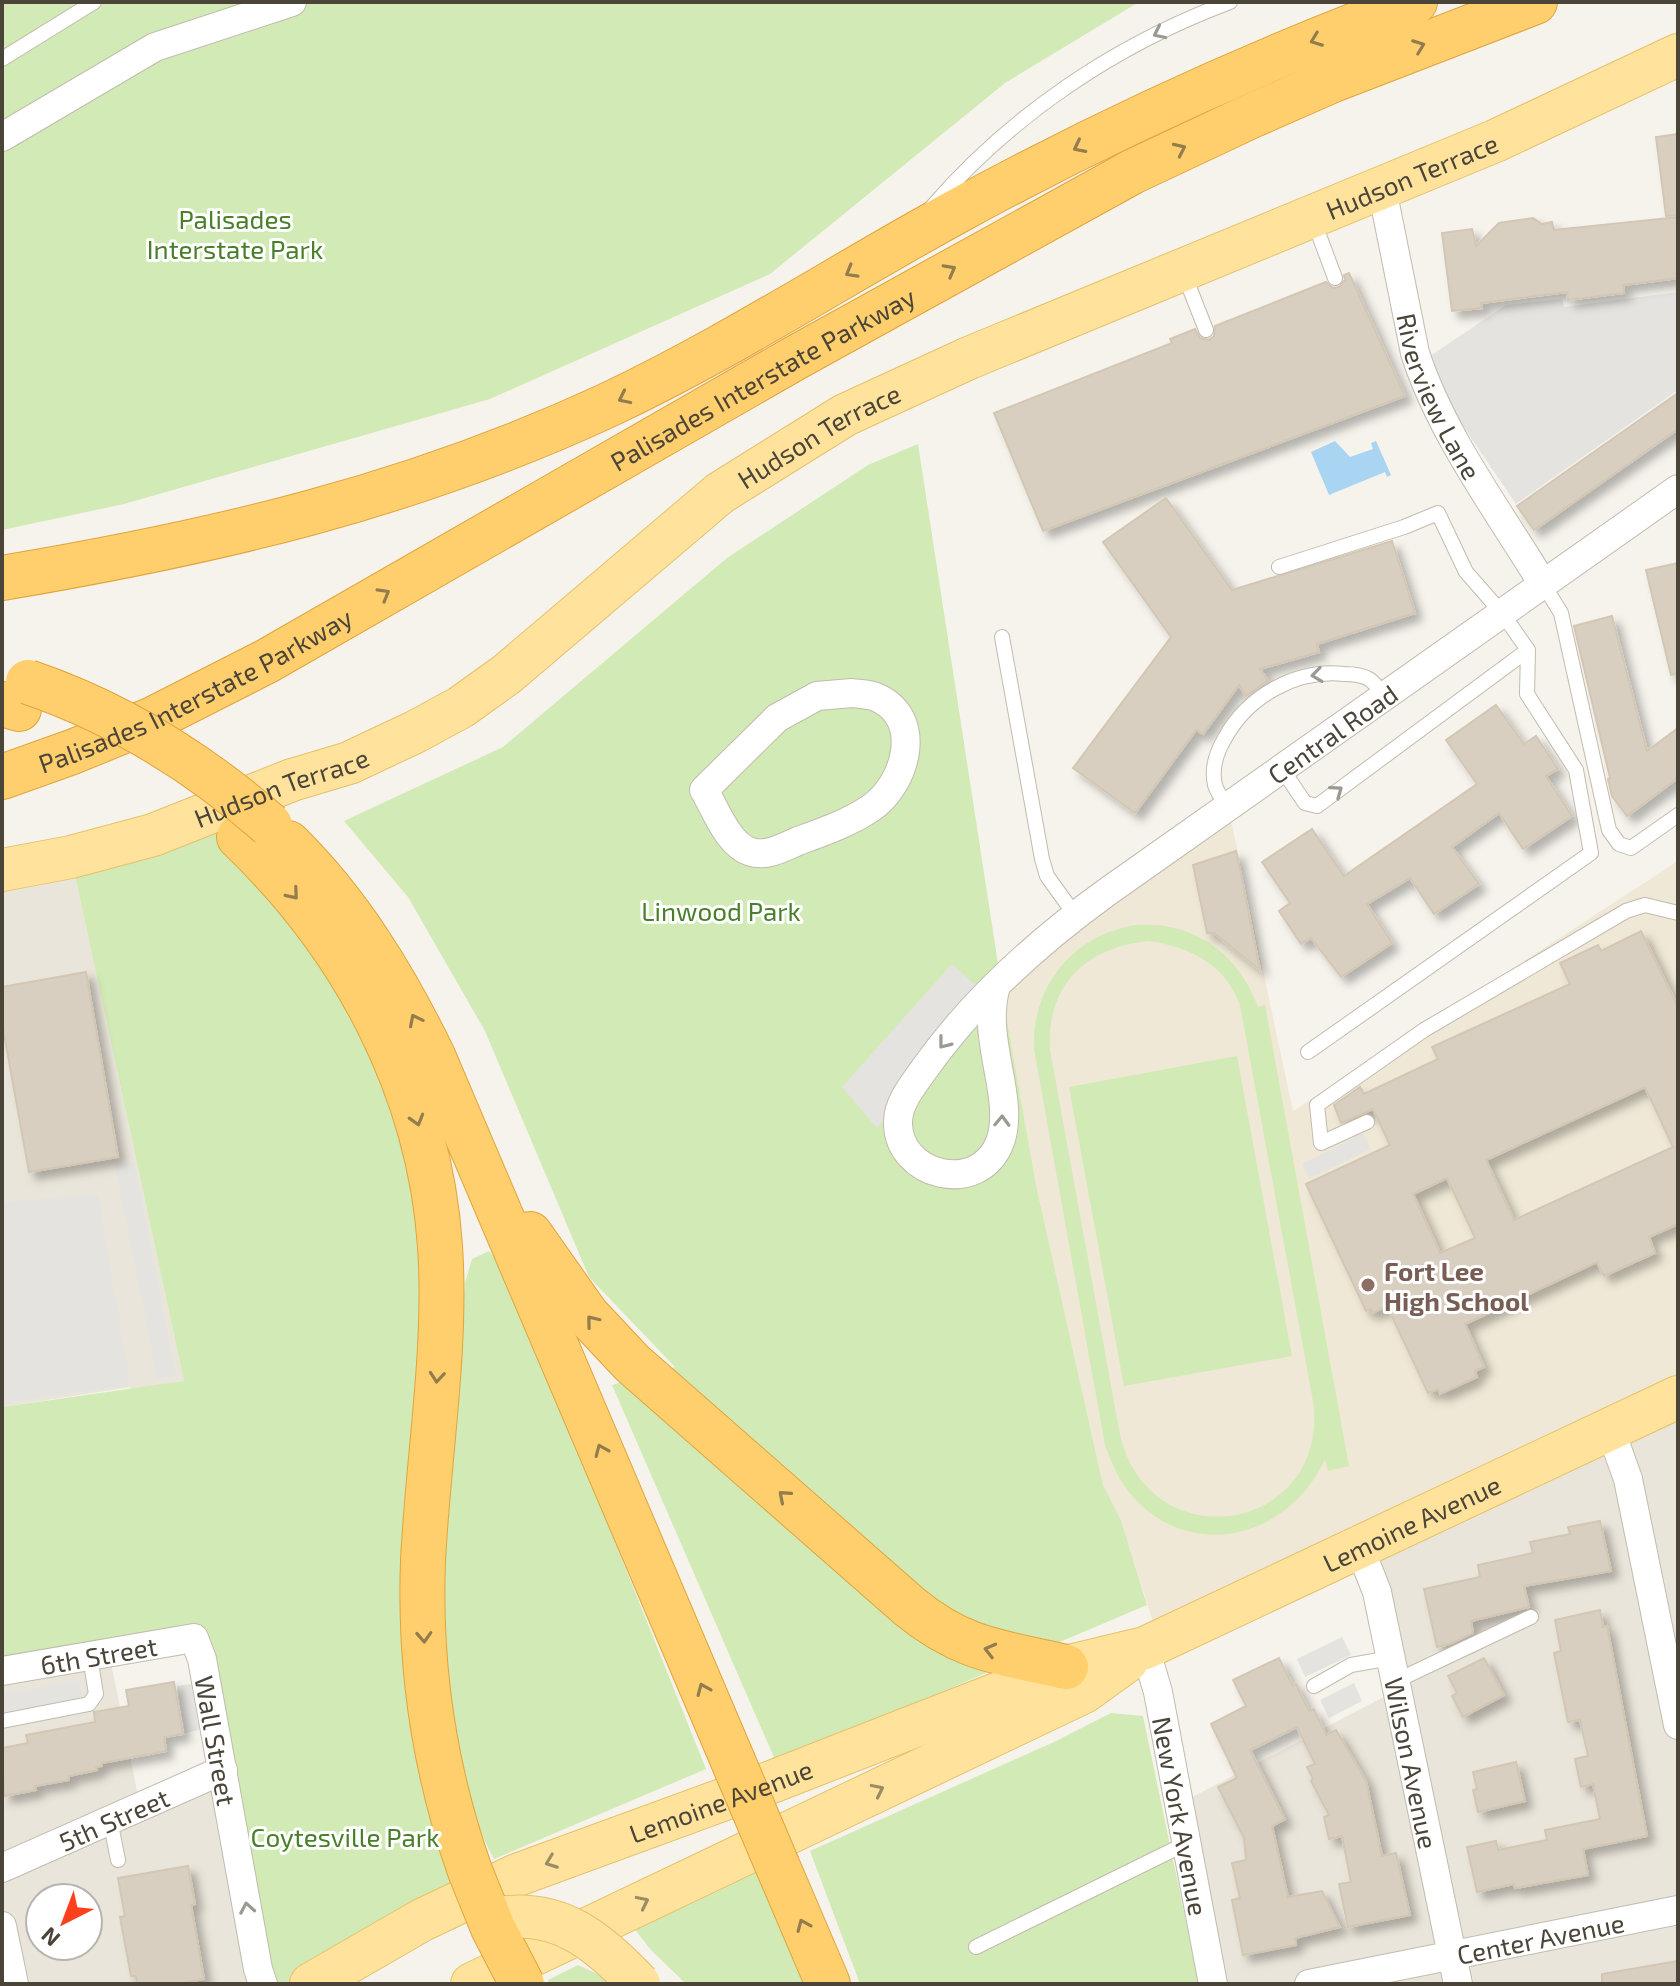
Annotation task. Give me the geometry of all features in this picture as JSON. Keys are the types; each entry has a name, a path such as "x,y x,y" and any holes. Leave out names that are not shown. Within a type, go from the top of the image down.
{"highway":[{"name":"Palisades Interstate Parkway","path":"2,578 126,557 258,528 368,497 478,460 645,387 1058,157 1268,58 1415,2"},
{"name":"Palisades Interstate Parkway","path":"2,777 153,719 254,668 808,350 1132,172 1333,80 1535,2"},
{"path":"13,692 66,726 140,764 203,806 255,831 329,888 378,954 416,1022 471,1142 828,1984"},
{"path":"255,831 295,894 353,974 401,1070 430,1170 438,1225 441,1302 423,1564 424,1639 439,1760 450,1809 493,1928 522,1984"},
{"path":"471,1142 572,1295 616,1347 655,1383 931,1623 980,1648 1066,1667"}],"main road":[{"name":"Hudson Terrace","path":"2,870 71,857 153,835 292,780 349,763 439,720 507,674 720,493 845,415 913,381 1550,117 1678,55"},
{"name":"Lemoine Avenue","path":"472,1984 1084,1692 1145,1648 1678,1397"},
{"name":"Lemoine Avenue","path":"311,1984 422,1920 507,1880 804,1770 1066,1667 1145,1648"},
{"path":"345,1984 450,1935 500,1918 535,1917 573,1928 603,1947 639,1984"}],"street":[{"path":"2,137 155,47 292,2"},
{"name":"Riverview Lane","path":"1382,189 1415,353 1423,375 1466,458 1543,584"},
{"name":"Central Road","path":"996,986 991,1005 991,1023 1003,1113 1001,1140 993,1155 977,1170 954,1175 938,1172 923,1165 904,1146 898,1129 899,1113 913,1085 969,1011 1045,939 1678,489"},
{"path":"852,693 875,696 890,706 902,724 907,748 901,774 892,787 872,808 847,822 770,853 753,853 737,845 704,790 777,718 817,696 852,693"},
{"path":"1610,1429 1628,1479 1678,1725"},
{"name":"Wilson Avenue","path":"1359,1546 1377,1592 1458,1984"},
{"name":"6th Street","path":"2,1671 194,1638"},
{"name":"Wall Street","path":"194,1638 202,1659 263,1984"},
{"name":"New York Avenue","path":"1145,1648 1158,1692 1213,1984"},
{"name":"5th Street","path":"2,1868 223,1770"},
{"name":"Center Avenue","path":"1309,1984 1678,1910"},
{"path":"2,1926 14,1984"}],"lane":[{"path":"2,59 94,2"},
{"path":"900,243 958,176 1052,97 1126,49 1230,2"},
{"path":"1312,218 1335,278"},
{"path":"1182,270 1206,330"},
{"path":"1279,567 1438,513 1466,572 1502,613 1528,650 1527,694 1576,770 1591,853 1308,1052"},
{"path":"1543,584 1561,613 1609,830 1619,844 1631,848 1678,815"},
{"path":"1002,637 1042,859 1047,876 1075,915"},
{"path":"1282,769 1305,803 1317,806 1528,650"},
{"path":"1228,806 1215,788 1213,767 1231,727 1251,704 1290,681 1334,673 1368,678 1386,697"},
{"path":"1367,1122 1321,1143 1317,1105 1424,1030 1626,911 1645,905 1678,913"},
{"path":"1314,1686 1351,1665 1393,1670 1531,1617"},
{"path":"2,1721 89,1704 96,1694 90,1657"},
{"path":"110,1820 118,1860"},
{"path":"976,1947 1187,1843"}],"shaded area":[{"path":"1678,292 1678,390 1516,504 1453,411 1441,390 1430,356 1506,305 1562,299 1564,307"},
{"name":"Fort Lee High School","path":"1228,806 1293,1111 1678,861 1678,1397 1159,1641 1121,1520 1103,1485 1036,1185 1004,1003 1005,977"},
{"path":"71,857 184,1381 2,1407 2,870"},
{"path":"952,964 984,993 877,1128 842,1087"},
{"path":"1363,1133 1371,1149 1309,1179 1302,1164"},
{"path":"134,1162 176,1375 157,1379 115,1166"},
{"path":"98,1195 130,1385 2,1403 2,1202"},
{"path":"1678,1397 1678,1984 1213,1984 1179,1804 1397,1690 1367,1563"},
{"path":"1342,1637 1351,1655 1305,1677 1297,1659"},
{"path":"109,1653 140,1806 223,1770 263,1984 2,1984 2,1671"},
{"path":"79,1680 83,1701 2,1716 2,1695"},
{"path":"1354,1683 1362,1701 1329,1718 1320,1700"},
{"path":"191,1684 199,1730 185,1733 177,1686"}],"green space":[{"name":"Palisades Interstate Park","path":"2,2 1139,2 1005,83 770,274 490,399 124,504 2,530"},
{"name":"Linwood Park","path":"918,444 1004,1003 1036,1185 1103,1485 1121,1520 1147,1605 776,1762 612,1385 675,1367 589,1277 485,1031 408,897 344,821 503,747 727,558 868,465"},
{"name":"Coytesville Park","path":"177,826 239,837 258,855 424,1147 423,1564 470,1871 311,1984 263,1984 194,1638 2,1671 2,1407 184,1381 71,857"},
{"path":"1137,925 1158,925 1195,935 1212,945 1239,971 1258,1007 1265,1005 1349,1466 1328,1471 1325,1459 1310,1485 1289,1506 1266,1522 1240,1532 1212,1535 1185,1530 1158,1518 1125,1486 1105,1445 1034,1049 1040,1004 1061,966 1094,939","holes":["1149,941 1192,953 1215,968 1240,1005 1313,1401 1311,1445 1295,1479 1268,1503 1235,1515 1199,1515 1166,1502 1138,1476 1120,1435 1050,1050 1055,1006 1074,973 1106,951"]},
{"path":"1237,1056 1292,1356 1124,1386 1069,1087"},
{"path":"489,1251 506,1270 706,1769 494,1859 479,1827 457,1756 444,1679 440,1604 465,1283 472,1259"},
{"path":"1111,1713 1143,1716 1199,1984 860,1984 810,1851 1054,1742"},
{"path":"757,1871 770,1906 810,1984 686,1984 650,1949 634,1928"},
{"path":"578,1965 602,1976 611,1984 550,1984 548,1980"}],"water":[{"path":"1335,441 1350,457 1373,449 1371,443 1376,441 1391,475 1387,477 1385,472 1329,495 1311,452"}],"building":[{"path":"1678,134 1678,215 1666,216 1656,137"},
{"path":"1678,217 1678,278 1623,285 1624,293 1568,300 1567,292 1481,303 1482,308 1452,311 1442,233 1472,229 1476,246 1499,223 1533,218 1542,224 1552,222 1554,230"},
{"path":"1349,273 1405,396 1043,531 994,413 1172,343 1170,339 1195,329 1200,338 1209,340 1214,336 1215,326 1326,282 1333,288 1339,287 1345,280 1344,275"},
{"path":"1678,393 1678,429 1534,530 1517,506"},
{"path":"1166,498 1232,590 1392,541 1415,613 1317,644 1319,652 1260,669 1268,681 1246,696 1239,685 1203,734 1196,730 1135,813 1073,768 1171,637 1103,542"},
{"path":"1678,563 1678,674 1671,675 1646,570"},
{"path":"1612,616 1647,751 1678,728 1678,778 1627,816 1612,796 1574,626"},
{"path":"1496,705 1524,744 1536,736 1558,769 1546,776 1572,816 1523,849 1499,813 1452,847 1479,884 1434,914 1410,878 1367,904 1392,943 1341,977 1311,938 1301,944 1279,911 1290,903 1262,862 1312,829 1344,876 1477,784 1446,740"},
{"path":"1236,851 1260,970 1214,933 1207,933 1193,865"},
{"path":"1641,931 1678,1007 1678,1224 1649,1237 1655,1253 1604,1276 1597,1262 1465,1324 1484,1367 1475,1371 1477,1377 1440,1394 1438,1389 1428,1393 1387,1306 1373,1313 1371,1309 1366,1311 1306,1184 1390,1145 1373,1109 1341,1123 1334,1105 1360,1087 1364,1094 1438,1059 1432,1047 1570,984 1560,963 1598,945 1601,951","holes":["1645,1087 1673,1147 1514,1220 1486,1160","1447,1178 1475,1238 1440,1253 1413,1194"]},
{"path":"86,972 118,1157 29,1172 2,1023 2,987"},
{"path":"1600,1521 1611,1571 1524,1586 1529,1607 1471,1621 1473,1633 1437,1647 1424,1589 1480,1577 1478,1565 1533,1553 1530,1542 1570,1534 1568,1527"},
{"path":"1600,1610 1603,1627 1607,1626 1647,1836 1583,1849 1588,1875 1477,1892 1467,1847 1496,1841 1498,1850 1547,1840 1545,1830 1600,1819 1593,1784 1581,1787 1575,1759 1588,1756 1580,1720 1568,1722 1554,1653 1561,1651 1555,1620"},
{"path":"1279,1658 1309,1711 1314,1709 1326,1735 1336,1730 1366,1781 1382,1856 1396,1853 1410,1915 1348,1927 1339,1884 1351,1882 1342,1836 1329,1839 1324,1817 1329,1815 1307,1767 1315,1764 1297,1727 1250,1750 1285,1819 1272,1826 1288,1897 1322,1891 1340,1927 1295,1938 1296,1945 1243,1955 1232,1900 1240,1898 1232,1863 1246,1860 1244,1838 1218,1787 1237,1778 1211,1724 1246,1706 1233,1680"},
{"path":"1484,1658 1504,1695 1463,1717 1452,1696 1457,1693 1448,1676"},
{"path":"174,1682 183,1734 164,1737 166,1751 102,1763 102,1766 96,1767 97,1770 69,1776 69,1780 4,1796 2,1748 28,1743 26,1735 95,1722 94,1712 129,1706 126,1690"},
{"path":"1516,1762 1525,1801 1478,1812 1473,1772"},
{"path":"188,1866 195,1904 191,1905 204,1979 177,1984 137,1984 136,1976 131,1976 120,1917 125,1916 118,1878"},
{"path":"1678,1961 1678,1984 1602,1984 1602,1974"}],"place":[{"name":"Fort Lee High School","path":"1368,1285"}]}
